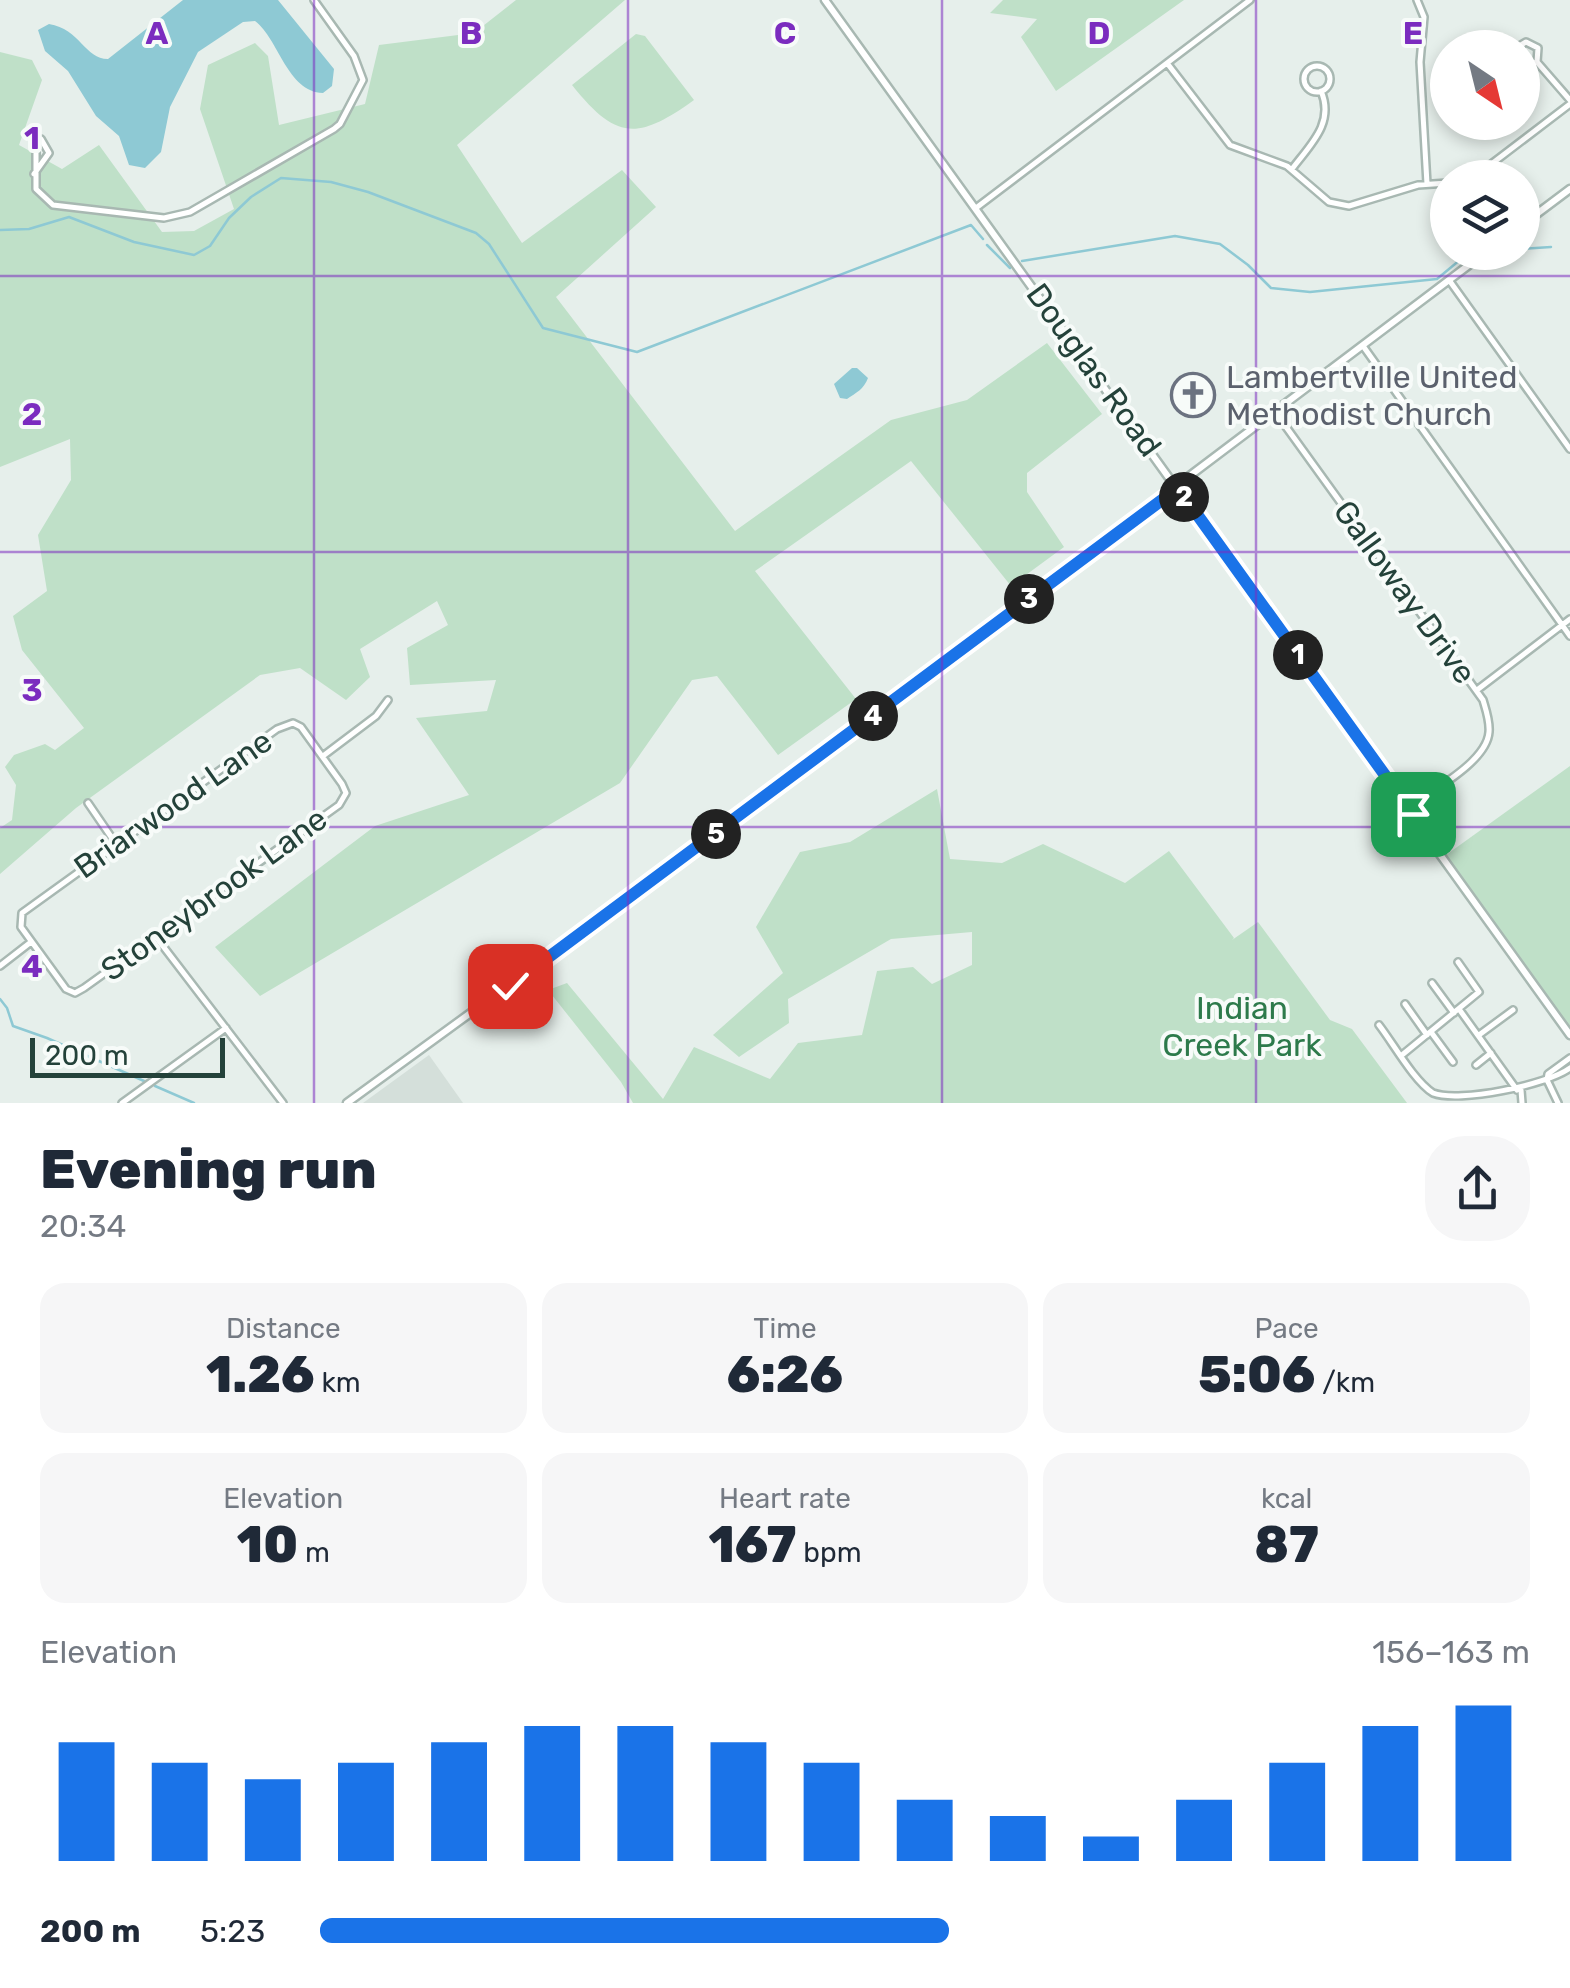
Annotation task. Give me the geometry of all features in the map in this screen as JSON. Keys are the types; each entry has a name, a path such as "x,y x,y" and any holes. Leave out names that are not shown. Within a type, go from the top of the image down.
{"street":[{"path":"34,174 49,153 42,139 36,140 34,174 36,189 52,205 164,218 190,212 334,130 363,80 354,56 314,0"},
{"name":"Douglas Road","path":"825,0 1570,1035"},
{"path":"976,208 1250,0"},
{"path":"1417,0 1424,18 1420,69 1427,184"},
{"path":"1167,63 1230,145 1292,170 1324,199 1342,206 1356,205 1430,184"},
{"path":"1312,67 1328,73 1328,84 1321,91 1310,90 1304,82 1306,71 1312,67"},
{"path":"1496,160 1570,102 1540,67"},
{"path":"1292,170 1325,122 1326,104 1321,91"},
{"path":"1540,212 1570,189"},
{"path":"347,1103 1178,488 1462,270"},
{"path":"1449,280 1570,449"},
{"path":"1363,346 1570,636"},
{"name":"Galloway Drive","path":"1276,412 1482,700 1489,726 1484,748 1470,763 1408,808"},
{"path":"1476,690 1570,619"},
{"name":"Stoneybrook Lane","path":"20,916 20,926 31,942 66,989 75,993 338,805 346,793 322,756 376,716 388,700"},
{"name":"Briarwood Lane","path":"20,916 286,724 301,727 322,756"},
{"path":"88,802 116,844"},
{"path":"156,937 283,1103"},
{"path":"0,966 31,942"},
{"path":"1402,1055 1479,992 1458,962"},
{"path":"1432,983 1519,1090 1522,1103"},
{"path":"1404,1004 1453,1062"},
{"path":"1478,1036 1513,1010"},
{"path":"1379,1024 1425,1087 1454,1101 1519,1090 1554,1080 1570,1068"},
{"path":"122,1103 226,1028"},
{"path":"1476,1065 1491,1053"},
{"path":"1558,1103 1548,1074 1570,1058"},
{"path":"1487,1094 1488,1103"}],"shaded area":[{"path":"429,1055 463,1103 363,1103"}],"green space":[{"path":"516,0 625,0 457,145 522,243 622,170 656,207 556,297 735,531 891,420 967,400 1047,343 1102,414 1027,473 1027,492 1064,547 1011,586 911,461 755,571 856,699 778,755 717,676 692,680 620,783 260,996 215,947 375,826 469,795 416,718 487,711 496,680 410,685 407,648 448,625 437,601 360,649 370,677 346,700 300,668 260,675 76,808 0,874 0,828 12,820 16,785 5,767 14,755 45,744 55,750 84,728 22,650 13,616 47,591 38,535 71,480 70,439 0,467 0,52 32,60 42,80 19,145 62,169 99,145 162,232 194,231 234,209 200,109 208,65 255,43 268,56 279,125 365,104 379,45 474,33"},
{"path":"1003,0 1184,0 1056,91 1021,37 1037,19 990,13"},
{"path":"636,34 645,36 694,100 657,123 628,128 602,116 572,85"},
{"path":"1570,766 1570,1029 1446,855"},
{"name":"Indian Creek Park","path":"937,789 950,859 1002,863 1043,844 1125,883 1169,851 1232,940 1258,922 1330,1020 1352,1029 1407,1103 633,1103 621,1082 548,990 567,983 663,1099 694,1047 770,1079 798,1043 862,1035 877,971 913,967 932,984 972,965 972,932 891,939 788,999 789,1023 739,1057 713,1035 783,973 756,927 800,852 850,842"}],"water":[{"path":"183,0 278,0 334,69 332,86 323,93 301,84 263,29 255,21 243,22 198,52 170,107 161,152 145,168 129,165 119,136 96,116 68,71 45,51 38,30 49,24 59,27 93,54 108,59"},
{"path":"852,368 868,378 857,393 840,398 834,384"}],"waterway":[{"path":"0,230 29,229 69,217 134,242 194,255 210,246 229,218 251,197 281,178 331,182 476,233 489,244 543,328 637,352 971,225 983,239"},
{"path":"1022,261 1175,236 1220,244 1271,288 1310,292 1437,279 1448,270"},
{"path":"987,245 1010,268"},
{"path":"1540,248 1551,247"},
{"path":"0,999 13,1026 144,1081"},
{"path":"155,1086 194,1103"}],"place":[{"name":"Lambertville United Methodist Church","path":"1193,395"}],"route":[{"path":"510,986 1178,488 1413,814"}]}
